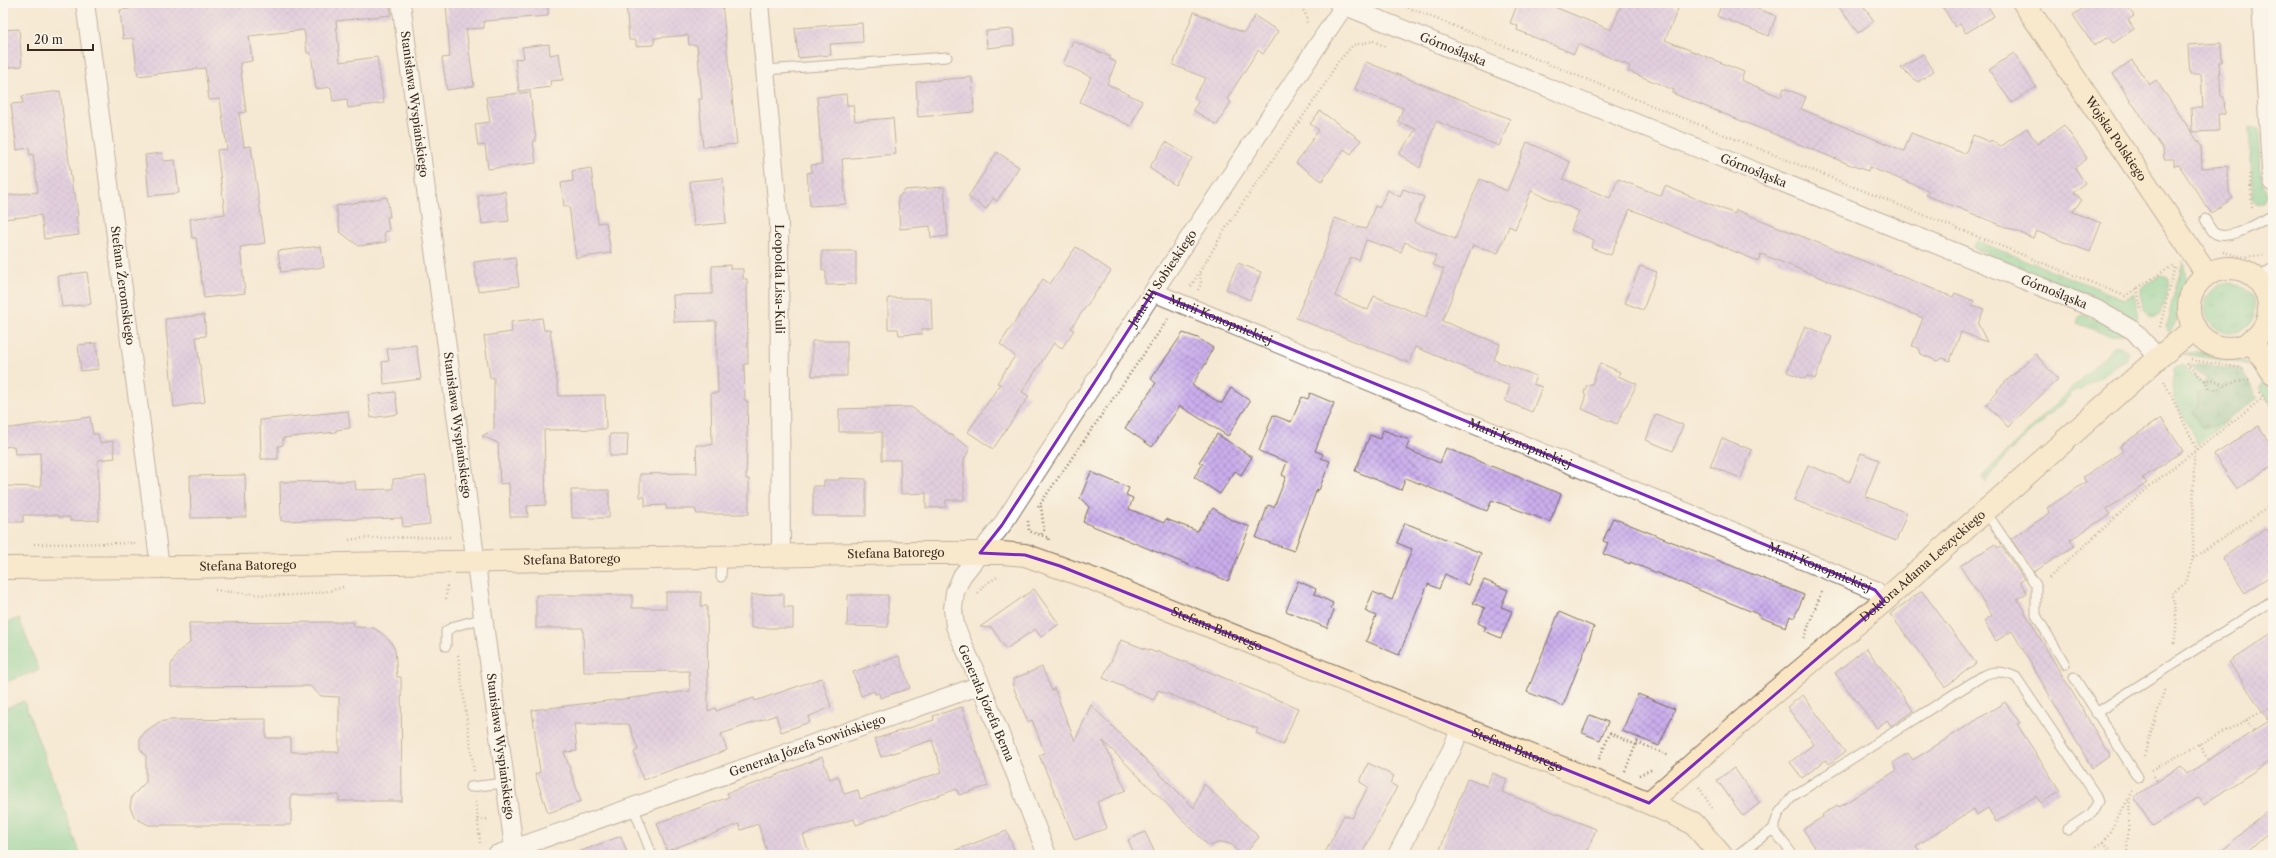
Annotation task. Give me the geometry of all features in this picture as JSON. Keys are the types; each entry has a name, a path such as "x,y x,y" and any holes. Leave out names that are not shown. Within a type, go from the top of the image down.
{"street":[{"name":"Stefana Żeromskiego","path":"85,3 160,567"},
{"name":"Stanisława Wyspiańskiego","path":"401,3 477,562 514,848"},
{"name":"Leopolda Lisa-Kuli","path":"759,3 779,223 780,556"},
{"name":"Wojska Polskiego","path":"2024,3 2207,274"},
{"path":"2261,3 2270,163 2273,182"},
{"name":"Górnośląska","path":"1342,4 2096,309 2134,331 2159,366"},
{"name":"Jana III Sobieskiego","path":"980,553 1002,525 1342,4"},
{"path":"2230,268 2242,270 2252,275 2267,278 2268,317 2260,332 2252,340 2237,347 2218,346 2201,336 2195,328 2189,309 2191,296 2197,284 2207,274 2218,269 2230,268"},
{"name":"Marii Konopnickiej","path":"1153,292 1871,588 1884,601"},
{"name":"Doktora Adama Leszyckiego","path":"1649,803 1770,696 1884,601 1985,512 2159,366 2195,328"},
{"path":"2252,340 2264,378"},
{"name":"Stefana Batorego","path":"3,568 477,562 722,567 780,556 980,553 1002,553 1040,559 1649,803 1693,823 1721,855"},
{"name":"Generała Józefa Bema","path":"980,553 962,576 955,592 953,609 955,626 981,685 1047,855"},
{"name":"Generała Józefa Sowińskiego","path":"488,852 514,848 981,685"},
{"path":"1396,855 1452,749 1461,727"}],"lane":[{"path":"765,70 947,57"},
{"path":"2205,219 2214,232 2223,235 2235,234 2273,214"},
{"path":"1985,512 2036,585 2036,615 2065,664"},
{"path":"2096,713 2273,600"},
{"path":"446,646 446,631 455,626 484,618"},
{"path":"1738,855 1773,829 1779,813 1793,796 1984,675 1993,671 2007,673 2016,677 2095,794 2098,802 2092,813 2068,829"},
{"path":"2074,677 2138,777"},
{"path":"473,787 505,784"},
{"path":"633,806 652,855"},
{"path":"1773,829 1792,855"}],"path":[{"path":"1398,3 2125,296 2175,264"},
{"path":"1034,510 1041,506 1168,318 1175,317 1217,243 1322,89 1337,63 1353,45 1373,41 1381,21"},
{"path":"2137,288 2142,315"},
{"path":"2184,363 2206,381 2207,386 2212,390 2218,390 2223,385"},
{"path":"2159,366 2198,450"},
{"path":"2206,381 2212,379 2223,385 2236,384 2253,379 2264,378"},
{"path":"2258,389 2273,413"},
{"path":"2043,583 2151,485 2263,398"},
{"path":"2144,756 2172,665 2177,626 2174,601 2171,594 2186,583 2193,558 2194,453"},
{"path":"2193,558 2273,504"},
{"path":"1039,540 1044,530 1041,506"},
{"path":"1028,519 1030,531 1049,538 1047,543"},
{"path":"362,538 473,535"},
{"path":"455,626 473,787 488,852"},
{"path":"2083,855 2104,842 2130,797 2138,777 2273,706"},
{"path":"2246,720 2254,732"},
{"path":"1598,761 1610,733 1670,756"},
{"path":"1625,772 1639,738"},
{"path":"2199,745 2209,761"},
{"path":"2127,855 2130,797"},
{"path":"2104,842 2114,855"}],"highlighted area":[{"path":"1153,292 1875,590 1884,601 1649,803 1060,566 1025,555 980,553 1002,525"}],"green space":[{"path":"2249,127 2258,129 2260,174 2267,194 2263,202 2259,205 2255,203 2253,199"},
{"path":"1977,241 2124,299 2134,293 2139,317 2135,323 2121,316 2101,300 1973,248"},
{"path":"2183,261 2185,277 2183,298 2177,318 2169,333 2166,326"},
{"path":"2161,275 2168,277 2167,291 2160,313 2158,316 2153,318 2146,314 2141,289"},
{"path":"2225,283 2235,283 2248,290 2255,303 2255,313 2248,326 2235,333 2225,333 2216,329 2209,322 2205,313 2205,303 2209,294 2216,287"},
{"path":"2084,315 2125,331 2121,334 2109,335 2077,323 2079,317"},
{"path":"2116,345 2128,351 2126,359 2079,391 2078,389 2069,394 2070,396 2009,452 1986,482 1981,477"},
{"path":"2203,351 2234,358 2251,365 2183,354"},
{"path":"2188,364 2241,369 2258,398 2227,421 2202,428 2191,412 2200,406 2197,395 2206,390 2203,382 2207,379"},
{"path":"2182,365 2203,382 2206,390 2197,395 2202,428 2227,421 2198,445 2175,400 2172,388 2174,369"},
{"path":"2263,380 2273,394 2273,407 2260,388"},
{"path":"19,618 39,670 3,683 3,624"},
{"path":"24,701 81,855 3,855 3,709"}],"building":[{"path":"130,3 390,3 391,15 336,21 340,62 377,57 384,103 348,108 347,99 333,101 331,87 316,89 311,53 307,53 304,30 249,36 252,61 240,63 246,112 239,113 244,147 251,146 265,243 240,247 245,293 204,298 196,238 192,238 190,219 225,214 217,150 227,149 220,99 209,100 205,68 138,76 133,38 123,39 120,10 130,9"},
{"path":"446,3 548,3 548,16 484,21 484,28 466,29 474,86 447,90 442,58 450,57"},
{"path":"626,3 722,3 737,144 703,147 699,99 702,99 697,45 689,45 688,35 654,38 654,45 636,46 636,40 629,40"},
{"path":"1518,3 1545,3 1611,30 1622,3 1664,3 1678,9 1665,40 1744,72 1741,80 1781,97 1784,88 1806,97 1801,109 1904,151 1911,133 1965,154 1973,135 1990,142 1991,140 2000,147 2027,128 2037,144 2064,125 2087,158 2075,168 2085,183 2073,192 2082,200 2072,212 2101,223 2090,252 2036,231 2033,238 1926,195 1928,190 1869,167 1868,171 1856,167 1672,93 1674,90 1628,71 1630,66 1578,44 1574,54 1517,30 1518,26 1510,23"},
{"path":"1722,3 1742,3 1776,16 1769,36 1717,16"},
{"path":"1836,3 1861,3 1874,21 1858,33"},
{"path":"1940,3 1986,3 1994,16 1966,33 1960,24 1955,27"},
{"path":"2091,3 2125,3 2134,16 2128,20 2134,29 2113,43 2108,37 2094,46 2073,15"},
{"path":"1194,12 1244,33 1255,16 1278,31 1263,54 1258,50 1227,99 1231,102 1217,125 1193,110 1199,101 1194,97 1206,78 1173,65"},
{"path":"862,23 863,42 830,44 831,55 798,58 795,28"},
{"path":"19,29 22,66 3,68 3,30"},
{"path":"1013,29 1014,45 987,48 986,31"},
{"path":"1073,41 1111,57 1109,59 1116,62 1107,84 1142,101 1131,126 1080,102 1091,77 1063,64"},
{"path":"2221,43 2222,62 2219,62 2221,97 2224,97 2225,114 2218,114 2219,131 2192,132 2191,108 2203,108 2201,74 2190,74 2188,45"},
{"path":"549,44 550,55 559,53 563,80 550,81 551,87 519,91 515,59 524,58 522,47"},
{"path":"2014,53 2036,87 2012,103 1989,70"},
{"path":"1923,54 1934,71 1918,82 1901,68"},
{"path":"2132,60 2149,85 2156,80 2201,146 2202,168 2228,166 2229,193 2233,198 2211,213 2179,165 2174,166 2174,159 2164,159 2163,149 2113,74"},
{"path":"1366,62 1510,119 1499,146 1436,121 1420,168 1399,154 1416,129 1398,122 1403,108 1355,89"},
{"path":"972,77 974,112 918,117 916,82"},
{"path":"60,91 73,193 75,193 78,216 76,217 79,235 44,239 41,215 3,219 3,196 38,192 33,154 30,155 29,148 17,150 11,104 23,103 22,96"},
{"path":"530,92 536,141 533,141 536,163 488,169 485,145 478,146 475,124 490,122 486,97"},
{"path":"846,94 847,105 853,105 855,121 893,118 896,154 842,159 846,204 810,206 807,173 812,172 811,165 822,164 817,97"},
{"path":"1320,111 1361,140 1351,154 1344,149 1322,181 1296,163 1319,130 1310,124"},
{"path":"1166,142 1192,158 1175,185 1149,168"},
{"path":"1527,142 1570,162 1563,179 1610,198 1618,179 1661,196 1665,186 1735,214 1736,210 1953,297 1955,293 1974,301 1972,305 1984,309 1978,324 1987,342 1961,332 1950,361 1943,358 1937,361 1921,354 1919,348 1912,346 1923,318 1761,254 1758,261 1630,209 1611,255 1591,248 1594,240 1571,230 1579,211 1531,191 1515,229 1509,226 1498,253 1473,245 1442,321 1500,344 1494,360 1536,376 1533,384 1542,387 1532,412 1505,401 1510,386 1415,347 1409,363 1296,318 1326,248 1335,218 1366,229 1375,206 1379,208 1388,190 1400,197 1403,189 1424,197 1414,222 1455,239 1480,179 1507,191","holes":["1366,240 1401,252 1405,242 1436,256 1433,265 1444,269 1426,317 1374,296 1368,310 1335,296 1351,257 1359,260"]},
{"path":"997,152 1019,167 997,201 993,198 986,209 968,197"},
{"path":"162,153 163,161 175,160 179,193 149,196 145,155"},
{"path":"591,168 598,223 606,222 611,253 576,258 569,206 564,206 561,183 573,181 572,171"},
{"path":"723,178 726,223 694,226 690,181"},
{"path":"944,187 948,236 931,238 930,226 900,229 898,198 905,190"},
{"path":"505,191 509,221 482,224 478,195"},
{"path":"387,197 390,217 387,217 389,231 384,232 386,242 359,246 340,232 336,206"},
{"path":"321,246 324,267 281,272 278,251"},
{"path":"1076,247 1111,271 1071,328 1074,330 1062,348 1054,343 1022,392 1029,396 993,449 968,432 1000,384 997,383 1015,356 1000,344 1043,279 1050,284"},
{"path":"822,251 856,251 856,284 826,285 826,270 822,270"},
{"path":"515,257 519,286 478,291 474,262"},
{"path":"1238,263 1261,272 1250,300 1226,289"},
{"path":"730,265 730,269 743,269 743,279 747,279 748,364 744,364 745,401 748,401 746,479 749,479 749,514 697,514 695,509 666,509 666,505 645,506 645,497 640,497 640,474 697,473 696,445 712,445 711,393 718,393 716,321 674,322 673,295 712,294 712,266"},
{"path":"1640,266 1657,272 1643,310 1625,303"},
{"path":"87,272 91,304 62,307 58,276"},
{"path":"888,298 931,298 932,329 922,329 922,334 899,335 898,329 888,329"},
{"path":"204,315 206,336 196,337 205,402 174,407 165,319"},
{"path":"542,318 544,330 550,330 559,396 605,395 606,429 544,430 546,505 527,506 528,517 510,517 509,483 500,484 498,443 482,436 494,429 494,377 490,378 484,336 512,332 511,322"},
{"path":"1805,326 1832,337 1815,379 1807,376 1805,379 1787,372"},
{"path":"1183,333 1198,338 1213,348 1207,359 1208,360 1192,385 1220,403 1222,403 1231,388 1250,401 1228,436 1180,406 1152,447 1125,428 1156,383 1151,379"},
{"path":"812,341 847,341 847,376 812,376"},
{"path":"96,343 99,369 81,371 78,345"},
{"path":"416,345 421,379 384,384 382,362 389,361 387,349"},
{"path":"2035,354 2058,379 2008,427 1986,404 1998,392 1997,390"},
{"path":"1600,363 1620,372 1618,376 1637,384 1617,424 1582,409 1586,398 1584,392 1587,385 1592,384"},
{"path":"395,392 398,414 371,418 368,395"},
{"path":"1310,393 1334,403 1315,451 1323,454 1321,458 1330,461 1319,490 1317,489 1294,551 1256,538 1268,505 1274,507 1286,477 1282,475 1287,462 1259,451 1273,415 1291,422 1302,397 1308,399"},
{"path":"911,407 970,448 964,460 964,500 946,500 946,507 926,508 926,493 901,494 900,460 882,460 882,432 839,432 839,409"},
{"path":"348,411 350,428 336,430 336,432 283,438 283,445 278,446 278,459 261,459 260,420"},
{"path":"1656,414 1683,425 1673,451 1646,440"},
{"path":"90,417 93,434 98,434 100,443 113,441 115,458 98,460 99,520 70,521 70,517 58,517 58,515 23,515 23,522 3,522 3,486 41,487 40,453 15,454 14,446 3,447 3,429"},
{"path":"2161,418 2183,451 2143,478 2147,483 2107,509 2110,514 2070,540 2074,546 2034,572 2011,539 2050,513 2047,508 2086,482 2083,477 2123,451 2120,446"},
{"path":"2258,426 2273,448 2273,465 2237,489 2214,455"},
{"path":"1383,430 1410,440 1406,449 1440,463 1446,448 1561,494 1550,522 1492,500 1487,511 1406,478 1401,490 1355,471 1370,435 1380,439"},
{"path":"610,434 628,434 627,456 610,456"},
{"path":"1217,434 1252,457 1241,475 1235,471 1220,494 1194,477 1203,464 1199,462"},
{"path":"1722,438 1752,450 1741,478 1710,466"},
{"path":"1861,453 1879,460 1865,496 1907,513 1896,541 1865,528 1865,526 1794,500 1808,465 1850,482"},
{"path":"1091,472 1129,488 1126,495 1133,498 1129,509 1164,523 1166,519 1197,531 1213,508 1231,520 1250,527 1228,581 1083,522 1089,507 1080,498"},
{"path":"245,475 246,517 191,518 190,476"},
{"path":"426,476 430,524 403,527 402,518 281,521 280,482 355,481 356,490 393,489 393,479"},
{"path":"839,478 866,479 866,516 813,516 813,486 824,486 824,480 839,480"},
{"path":"571,490 609,490 609,518 572,518"},
{"path":"1613,518 1804,595 1794,618 1790,616 1786,627 1630,562 1630,564 1603,554 1608,543 1603,541"},
{"path":"1405,523 1481,553 1468,585 1445,574 1439,589 1428,584 1399,655 1366,641 1376,616 1365,611 1373,592 1392,600 1412,549 1397,543"},
{"path":"2266,528 2273,539 2273,574 2245,593 2222,558"},
{"path":"1995,544 1998,548 2001,546 2024,579 2020,582 2027,593 2017,599 2110,756 2092,768 2012,631 1996,641 1984,621 1992,615 1960,566"},
{"path":"1484,580 1508,590 1501,607 1512,611 1501,638 1484,631 1486,627 1478,623 1485,608 1473,603"},
{"path":"1298,581 1316,589 1314,594 1333,603 1331,609 1334,610 1327,628 1286,611"},
{"path":"1034,589 1059,624 1041,637 1035,629 1006,649 992,628 980,627"},
{"path":"1922,591 1976,663 1945,687 1890,614"},
{"path":"666,592 701,592 701,606 707,606 708,711 715,708 716,711 754,698 755,701 822,678 831,707 808,717 810,722 781,732 776,715 721,734 727,750 643,780 634,752 638,750 629,724 574,724 577,751 564,752 581,801 548,813 535,774 540,772 532,710 690,691 689,671 584,672 583,628 536,628 536,595 632,595 632,608 666,608"},
{"path":"784,594 784,607 793,607 793,628 751,628 751,595"},
{"path":"848,595 888,595 888,627 847,626"},
{"path":"1559,612 1594,627 1563,706 1527,692"},
{"path":"353,622 354,627 373,628 383,634 391,642 395,650 397,677 401,677 402,801 339,801 339,795 291,795 291,825 149,825 135,818 130,807 132,796 146,782 146,756 140,748 140,738 146,731 159,722 171,720 266,719 266,738 291,738 291,752 339,752 339,697 321,696 310,686 171,687 171,665 178,652 190,643 189,623"},
{"path":"2273,632 2273,759 2204,804 2199,797 2153,826 2134,797 2181,766 2187,774 2269,721 2229,662"},
{"path":"1121,640 1157,653 1158,651 1298,708 1283,745 1256,733 1258,729 1158,690 1154,700 1103,678"},
{"path":"1866,648 1914,711 1891,726 1887,720 1877,728 1835,673"},
{"path":"899,656 910,688 880,698 879,693 875,694 874,691 861,696 853,672"},
{"path":"1042,667 1052,691 1054,688 1075,741 1091,705 1194,808 1203,783 1259,837 1244,855 1241,855 1231,844 1221,842 1209,846 1103,741 1126,790 1097,802 1107,828 1075,840 1039,755 1045,753 1032,720 1028,722 1012,684 1014,683 1013,679"},
{"path":"1638,694 1675,709 1659,746 1622,731"},
{"path":"1803,695 1845,752 1829,764 1826,760 1802,778 1790,762 1814,744 1787,707"},
{"path":"2005,702 2020,723 2017,724 2060,791 2041,803 2036,796 1996,822 1988,808 1977,815 1974,809 1916,846 1922,855 1820,855 1803,829 1823,817 1822,815 1837,805 1839,807 1897,770 1893,763 1908,753 1913,760"},
{"path":"962,707 988,786 959,795 957,789 856,825 854,819 803,835 810,855 768,855 758,824 741,830 739,824 667,851 657,823 729,797 727,793 765,780 822,757 830,779 838,776 844,794 858,790 860,799 942,772 932,740 881,757 875,739 934,720 933,716"},
{"path":"1590,715 1608,722 1600,740 1582,733"},
{"path":"1368,763 1394,776 1390,783 1397,787 1361,855 1324,855 1344,815 1352,818 1368,787 1360,782"},
{"path":"1734,768 1760,803 1743,816 1717,780"},
{"path":"1492,773 1507,779 1502,792 1596,829 1586,855 1438,855 1467,779 1487,786"},
{"path":"2273,806 2273,828 2243,855 2216,855"},
{"path":"1007,831 1016,855 948,855 948,853"},
{"path":"1145,832 1156,855 1135,855 1128,840"},
{"path":"621,836 628,855 576,855 576,853"}]}
